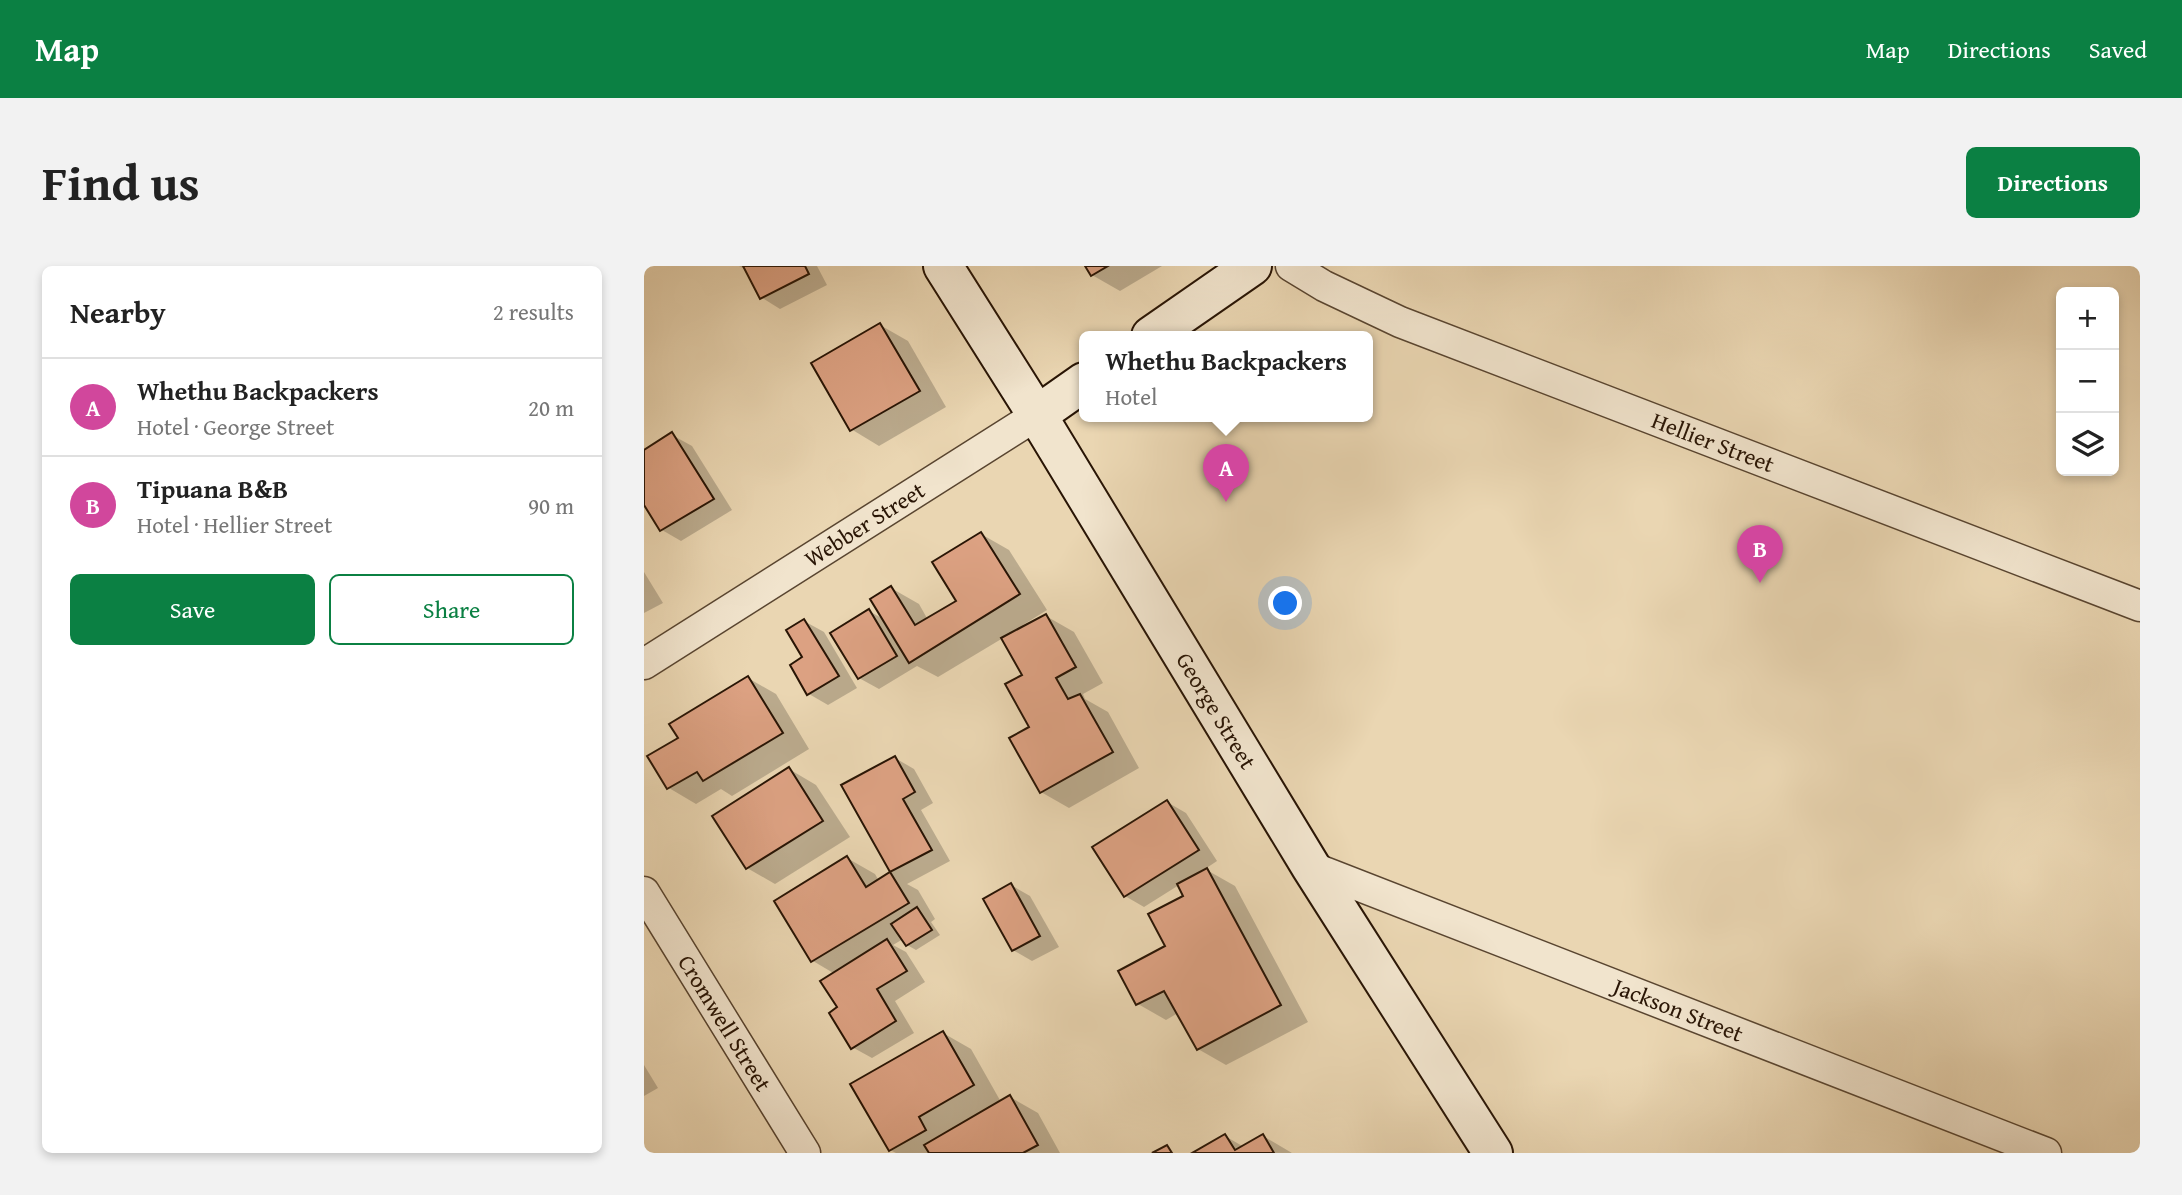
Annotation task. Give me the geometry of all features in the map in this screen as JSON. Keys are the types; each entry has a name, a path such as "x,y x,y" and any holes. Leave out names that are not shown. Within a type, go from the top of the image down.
{"main road":[{"name":"George Street","path":"943,266 1037,415 1311,867 1493,1153"},
{"path":"1158,331 1252,266"},
{"name":"Webber Street","path":"1037,415 1079,386"}],"street":[{"name":"Hellier Street","path":"1291,266 1324,286 1400,322 2140,606"},
{"name":"Webber Street","path":"644,664 1037,415"},
{"name":"Jackson Street","path":"1311,867 2046,1153"},
{"name":"Cromwell Street","path":"644,892 805,1153"}],"building":[{"path":"743,266 805,266 809,274 760,299"},
{"path":"1085,266 1108,266 1091,276"},
{"path":"880,323 920,391 850,431 811,363"},
{"path":"672,432 714,499 660,531 644,505 644,450"},
{"path":"981,532 1020,594 909,663 870,599 891,586 915,625 956,601 932,562"},
{"path":"869,609 897,656 858,679 830,633"},
{"path":"1046,614 1076,667 1056,678 1068,699 1080,694 1113,752 1040,793 1009,738 1029,727 1005,684 1022,675 1001,638"},
{"path":"804,619 839,676 807,695 790,665 802,657 786,630"},
{"path":"748,676 783,733 703,781 697,772 667,789 647,756 678,738 669,724"},
{"path":"895,756 915,792 903,799 932,850 890,872 841,785"},
{"path":"789,767 823,821 746,869 712,816"},
{"path":"1167,800 1199,850 1124,897 1092,847"},
{"path":"847,856 866,887 890,872 909,903 811,962 774,901"},
{"path":"1207,868 1281,1005 1197,1050 1164,991 1136,1005 1118,971 1165,946 1148,914 1183,896 1177,884"},
{"path":"1011,883 1040,936 1012,951 983,899"},
{"path":"917,907 932,930 906,946 891,924"},
{"path":"887,939 907,971 877,989 896,1021 851,1049 829,1013 837,1007 820,981"},
{"path":"943,1031 974,1085 919,1117 926,1130 889,1151 850,1084"},
{"path":"1010,1095 1038,1145 1023,1153 929,1153 924,1145"},
{"path":"1225,1134 1235,1150 1263,1134 1274,1153 1192,1153"},
{"path":"1167,1145 1172,1153 1152,1153"}],"place":[{"name":"Whethu Backpackers","path":"1226,502"},
{"name":"Tipuana B&B","path":"1760,583"}]}
